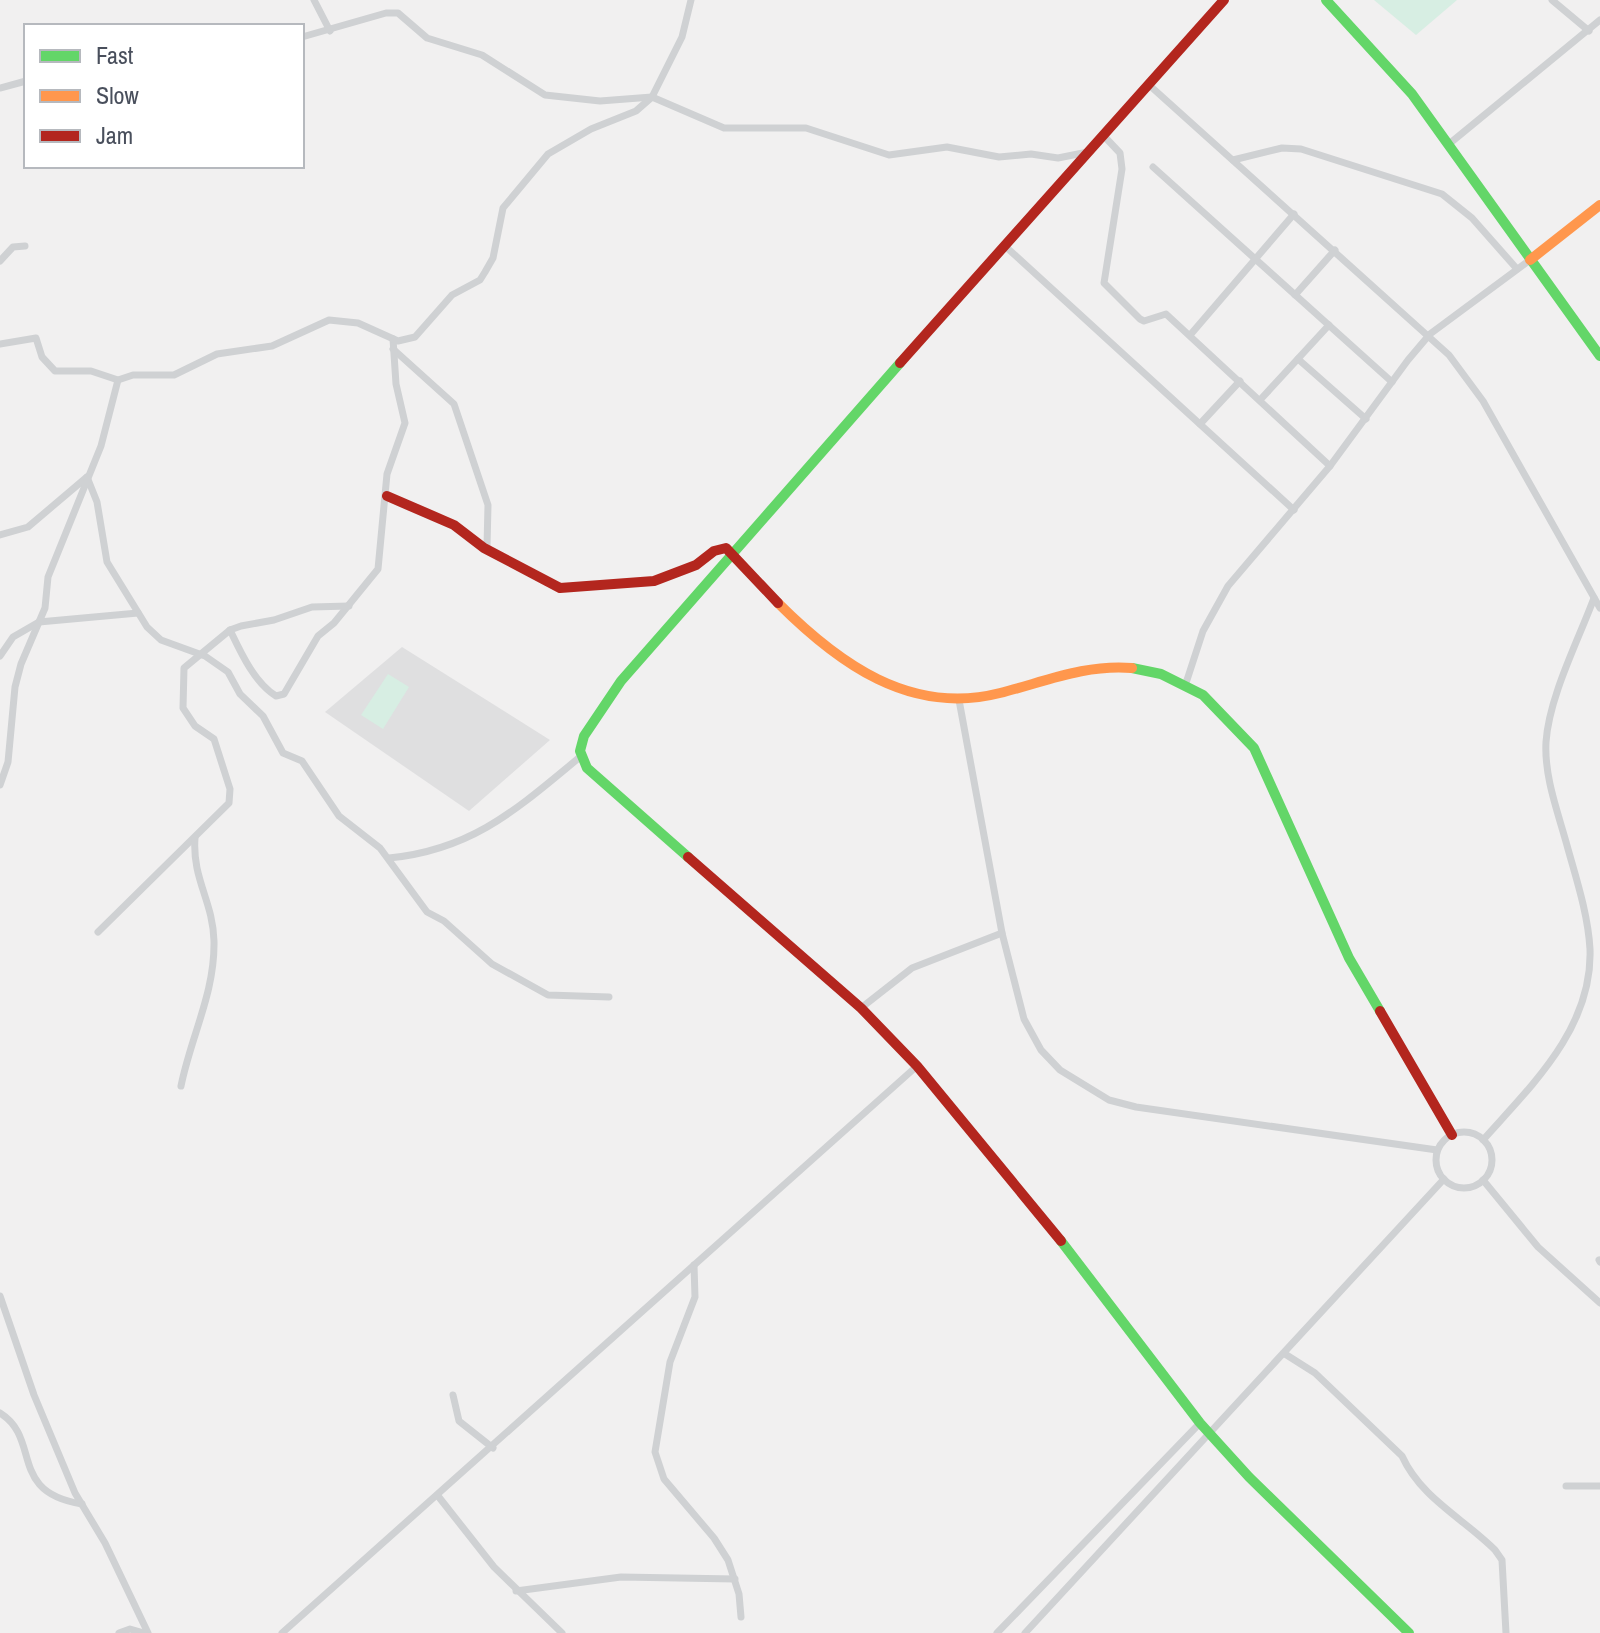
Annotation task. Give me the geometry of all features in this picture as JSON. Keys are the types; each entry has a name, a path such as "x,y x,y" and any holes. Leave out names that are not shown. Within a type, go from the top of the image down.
{"street":[{"path":"314,0 330,31"},
{"path":"0,344 36,338 42,357 55,371 91,371 118,380 133,375 174,375 217,354 282,343 329,320 358,323 405,342 415,337 452,295 480,280 493,258 503,208 548,154 561,144 636,111 652,97 682,37 691,0"},
{"path":"1224,0 622,677 582,741 580,757 589,770 861,1008 917,1066 1052,1229 1200,1423 1292,1520 1409,1633"},
{"path":"1326,0 1389,65 1600,356"},
{"path":"1552,0 1589,31"},
{"path":"304,37 386,13 398,13 427,38 482,55 545,95 600,101 652,97 724,128 806,128 889,155 947,147 999,157 1031,154 1058,158 1089,151"},
{"path":"1449,144 1600,20"},
{"path":"0,88 24,82"},
{"path":"1148,84 1430,334 1483,401 1600,608"},
{"path":"1103,135 1120,153 1122,169 1104,283 1140,319 1144,321 1166,314 1191,334 1330,466"},
{"path":"1233,160 1282,148 1301,149 1442,194 1472,218 1517,269"},
{"path":"1153,167 1392,382"},
{"path":"1186,683 1214,608 1244,566 1330,466 1430,334 1600,205"},
{"path":"1191,334 1294,214"},
{"path":"0,261 13,247 25,246"},
{"path":"1005,246 1294,510"},
{"path":"1295,295 1335,250"},
{"path":"1260,400 1329,325"},
{"path":"230,630 256,676 272,694 279,695 288,690 318,636 349,606 378,569 380,525 391,458 405,423 396,384 393,339"},
{"path":"393,349 454,404 488,505 487,547"},
{"path":"1298,359 1366,419"},
{"path":"0,785 8,762 15,687 45,608 48,577 101,446 118,380"},
{"path":"1200,424 1240,381"},
{"path":"0,535 28,527 87,477"},
{"path":"87,477 97,502 107,562 147,627 161,640 199,654 228,672 240,694 263,716 283,753 299,758 339,816 373,841 389,858 427,912 444,921 492,964 548,995 609,997"},
{"path":"387,496 454,525 560,588 654,581 696,565 714,551 726,548 831,653 854,669 904,693 959,700 999,696 1088,669 1121,666 1154,671 1186,683 1212,700 1235,722 1254,748 1349,958 1452,1135"},
{"path":"1483,1140 1563,1043 1582,1005 1588,978 1586,921 1550,781 1546,741 1555,702 1594,598"},
{"path":"98,932 160,868 222,813 231,797 214,739 187,717 182,704 184,668 230,630 312,607 349,606"},
{"path":"0,656 13,637 39,622 138,613"},
{"path":"959,700 1002,933 1024,1019 1041,1050 1083,1087 1109,1100 1136,1107 1437,1150"},
{"path":"389,858 442,848 483,833 580,757"},
{"path":"181,1086 212,977 213,917 194,868 195,838"},
{"path":"861,1008 912,968 1002,933"},
{"path":"282,1633 493,1448 917,1066"},
{"path":"1468,1132 1483,1140 1488,1147 1491,1164 1483,1180 1463,1187 1444,1179 1437,1169 1437,1150 1452,1135 1468,1132"},
{"path":"1025,1633 1444,1179"},
{"path":"1483,1180 1538,1247 1600,1303"},
{"path":"694,1265 695,1297 670,1362 655,1452 664,1479 714,1538 735,1579 741,1617"},
{"path":"0,1296 34,1395 82,1504 112,1556 146,1633"},
{"path":"1285,1354 1315,1373 1402,1456 1409,1473 1429,1496 1495,1550 1502,1560 1503,1627 1506,1633"},
{"path":"453,1395 459,1421 493,1448"},
{"path":"0,1413 7,1417 22,1443 28,1468 39,1487 51,1495 82,1504"},
{"path":"997,1633 1200,1423"},
{"path":"1566,1486 1600,1486"},
{"path":"438,1496 516,1591 562,1633"},
{"path":"516,1591 621,1577 735,1579"},
{"path":"119,1633 130,1629 146,1633"}],"shaded area":[{"path":"402,647 550,740 469,811 325,712"}],"green space":[{"path":"1374,0 1457,0 1416,35"},
{"path":"388,674 409,687 383,729 361,715"}],"traffic: fast":[{"path":"1326,0 1412,94 1600,356"},
{"path":"688,857 587,768 580,751 584,736 621,681 900,363"},
{"path":"1132,668 1161,674 1203,695 1254,748 1349,958 1380,1011"},
{"path":"1061,1241 1200,1423 1249,1477 1409,1633"}],"traffic: slow":[{"path":"1530,260 1600,205"},
{"path":"778,603 825,646 851,664 906,690 936,697 967,698 1000,693 1081,671 1132,668"}],"traffic: jam":[{"path":"900,363 1224,0"},
{"path":"387,496 454,525 484,548 560,588 654,581 696,565 714,551 726,548 778,603"},
{"path":"688,857 861,1008 917,1066 1061,1241"},
{"path":"1380,1011 1452,1135"}]}
